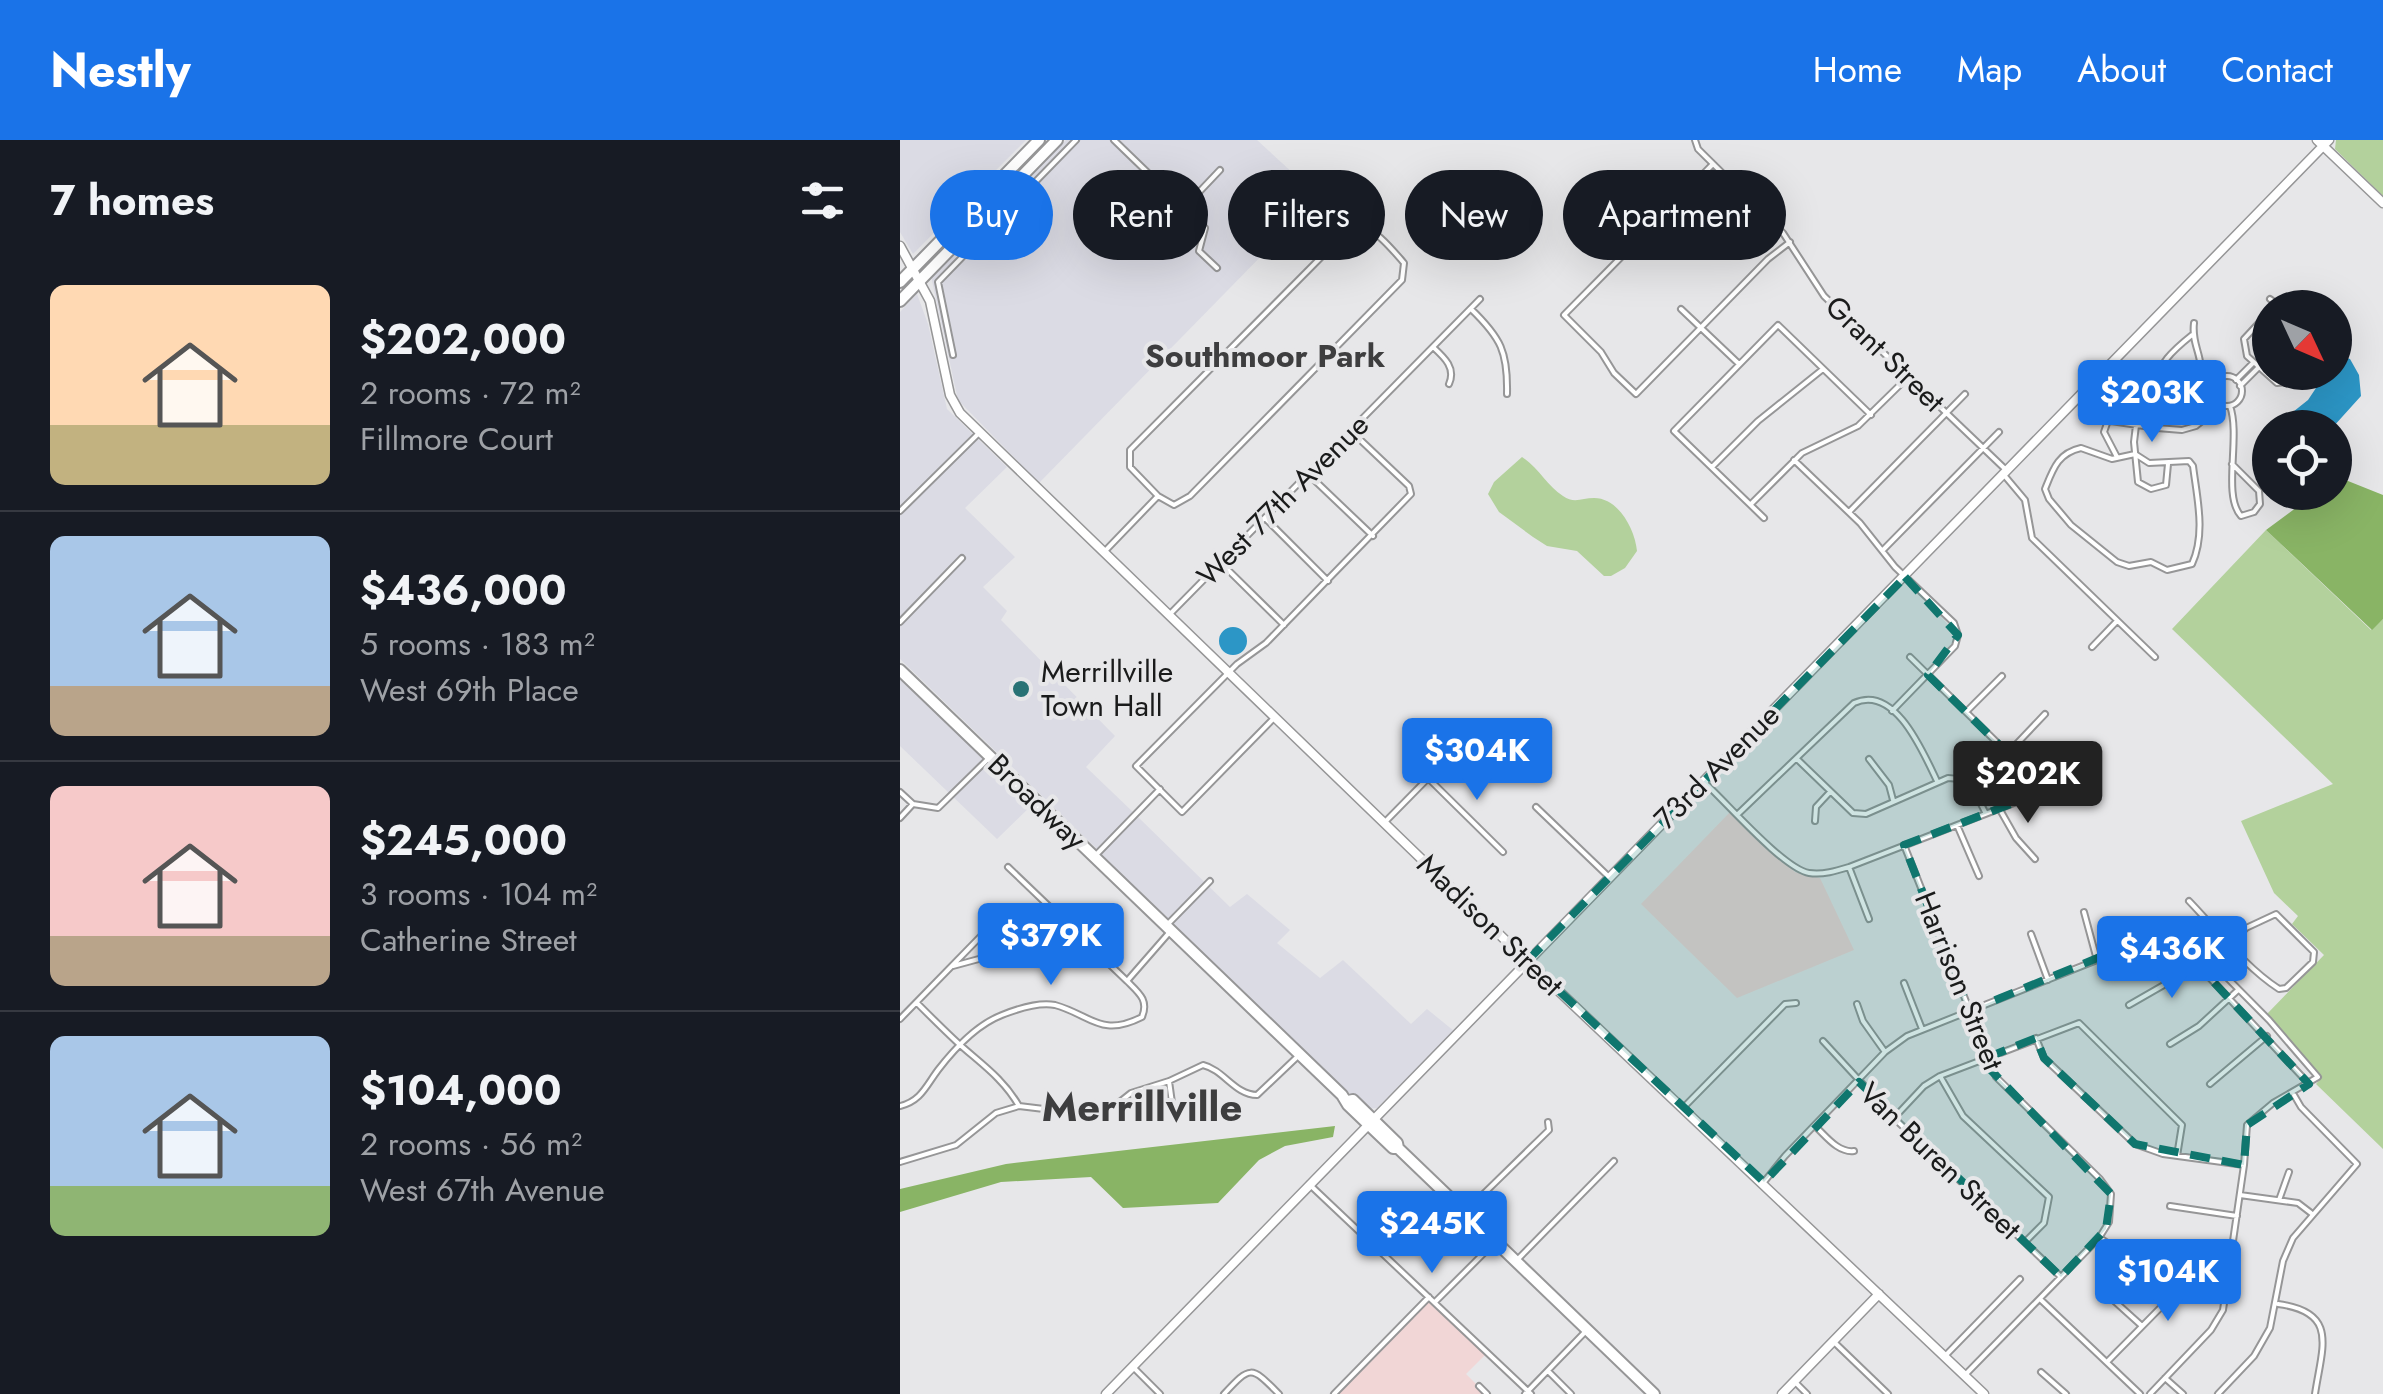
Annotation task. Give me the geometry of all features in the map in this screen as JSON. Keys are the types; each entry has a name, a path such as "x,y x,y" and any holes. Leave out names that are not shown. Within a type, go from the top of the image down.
{"main road":[{"path":"900,282 1039,140"},
{"path":"1027,170 1057,140"},
{"path":"900,301 939,260"},
{"name":"Broadway","path":"900,670 1348,1100 1348,1105 1370,1121 1393,1148 1398,1148 1654,1394"}],"street":[{"path":"1047,170 1076,140"},
{"path":"1114,140 1145,170"},
{"name":"Grant Street","path":"1695,140 1696,147 1790,242 1820,292 2006,473 2025,500 2032,538 2155,657"},
{"path":"2323,142 2383,203"},
{"name":"73rd Avenue","path":"1106,1394 2085,393 2323,142"},
{"path":"1713,164 1564,316 1601,352 1614,373 1636,394 1768,259 1790,242"},
{"path":"1208,183 1220,170"},
{"path":"1355,223 1374,233 1404,263 1396,288 1182,502 1172,504 1158,496 1133,472 1128,460 1134,445 1355,223"},
{"path":"900,246 930,301 941,352 952,353 938,282 959,260"},
{"path":"1208,260 1217,268"},
{"name":"West 77th Avenue","path":"1170,614 1480,300"},
{"path":"1471,309 1502,344 1508,370 1507,394"},
{"path":"1681,309 1739,364"},
{"path":"2194,322 2192,334 2203,364 2199,383"},
{"path":"1764,518 1674,430 1778,325 1871,414"},
{"path":"2252,331 2244,339 2243,347 2252,361"},
{"path":"2192,334 2166,360 2155,380 2158,389 2164,392 2199,383 2212,387"},
{"path":"1434,347 1451,368 1448,384"},
{"name":"Madison Street","path":"941,352 957,410 979,432 1527,961 1984,1394"},
{"path":"2236,380 2252,368"},
{"path":"1712,467 1762,418 1823,369"},
{"path":"2240,386 2252,370"},
{"path":"1751,504 1794,460 1812,446 1854,428 1908,377"},
{"path":"2223,377 2236,380 2240,398 2230,406 2222,405 2215,401 2212,387 2223,377"},
{"path":"2085,393 2112,412 2182,420 2199,414 2215,401"},
{"path":"2085,393 2107,418 2136,426 2182,430 2204,423 2222,405"},
{"path":"1849,512 1965,394"},
{"path":"2230,406 2236,432 2232,464 2235,510 2240,516 2247,515 2260,504 2259,491 2232,464"},
{"path":"2112,412 2104,432 2118,457"},
{"path":"2137,417 2134,454 2138,482 2150,489 2166,485 2168,464"},
{"path":"1274,718 1182,812 1136,766 1230,671 1284,625 1411,494 1409,486 1351,431"},
{"path":"900,511 979,432"},
{"path":"1882,551 1999,432"},
{"path":"2080,448 2112,460 2118,457 2134,454 2149,463 2188,461 2193,466 2200,522 2192,564 2167,570 2151,562 2129,566 2117,562 2071,525 2049,500 2045,489 2054,464 2069,451 2080,448"},
{"path":"1794,460 1849,512 1905,578 1954,623 1958,635 1955,646 1892,711"},
{"path":"1308,474 1372,536"},
{"path":"1105,551 1158,496"},
{"path":"1265,518 1328,581"},
{"path":"900,622 962,558"},
{"path":"1221,563 1284,625"},
{"path":"2092,647 2117,620"},
{"path":"1703,781 1796,868 1818,873 1849,867 2038,794 2025,770 1910,656"},
{"path":"1966,712 2002,676"},
{"path":"1738,814 1854,703 1866,698 1879,700 1892,711 1918,743 1937,781"},
{"path":"2008,753 2045,714"},
{"path":"900,792 913,804 938,808 990,757"},
{"path":"1869,759 1889,785 1894,800"},
{"path":"1797,760 1854,813 1866,814 1937,781 1959,778 1969,784 1986,814"},
{"path":"1384,822 1443,763"},
{"path":"1428,778 1503,852"},
{"path":"1094,857 1160,789"},
{"path":"1816,821 1816,807 1830,792"},
{"path":"900,818 913,804"},
{"path":"1536,806 1609,877"},
{"path":"1999,808 2016,838 2036,858"},
{"path":"1957,825 1979,876"},
{"name":"Harrison Street","path":"1904,845 1996,1077 2111,1194 2109,1222 2099,1238"},
{"path":"900,1106 922,1094 960,1045 989,1020 1052,1004 1093,1024 1114,1027 1142,1017 1146,1009 1144,997 1008,867"},
{"path":"1849,867 1869,919"},
{"path":"1126,981 1210,881"},
{"path":"2189,901 2230,943 2273,985 2286,988 2313,962 2314,952 2276,914 2246,928 2230,943 2210,963"},
{"path":"2084,912 2097,960"},
{"path":"951,966 1028,946 1060,918"},
{"path":"1764,1182 1885,1052 1907,1036 2097,960 2172,922 2317,1074 2309,1084 2273,1104 2247,1126 2223,1310 2211,1330 2150,1394"},
{"path":"2157,930 2165,930 2309,1084"},
{"path":"900,1019 982,936 990,933 1013,951"},
{"path":"2030,934 2048,980"},
{"path":"2129,1006 2176,978 2192,963"},
{"path":"1904,983 1922,1029"},
{"path":"2170,1044 2199,1026 2238,990"},
{"path":"916,1002 960,1045 984,1062 1011,1091 1019,1106"},
{"path":"1684,1106 1786,1004 1796,1003"},
{"path":"1858,1004 1863,1021 1885,1052"},
{"path":"1894,1118 1924,1086 1940,1076 2079,1023 2182,1125 2178,1156"},
{"path":"2210,1084 2267,1036"},
{"path":"2036,1038 2044,1058 2136,1144 2178,1156 2244,1164"},
{"name":"Van Buren Street","path":"1823,1041 1894,1118 2061,1277"},
{"path":"900,1162 956,1144 996,1113 1019,1106 1102,1116 1130,1093 1169,1082 1203,1064 1217,1070 1244,1093 1257,1095 1300,1054"},
{"path":"1940,1076 1963,1116 2050,1197 2044,1223 2025,1242"},
{"path":"1169,1082 1173,1110"},
{"path":"2218,1394 2254,1356 2270,1328 2287,1249 2357,1164 2293,1094"},
{"path":"1465,1213 1549,1130 1548,1122"},
{"path":"1815,1126 1835,1145 1846,1152 1854,1151"},
{"path":"1516,1261 1614,1161"},
{"path":"2278,1200 2290,1172"},
{"path":"1309,1184 1528,1393 1588,1330"},
{"path":"2240,1195 2298,1203 2312,1214"},
{"path":"2170,1206 2237,1216"},
{"path":"1965,1374 2099,1238 2118,1250 2230,1266"},
{"path":"1435,1303 1495,1242"},
{"path":"2108,1361 2166,1302 2174,1259"},
{"path":"1945,1356 2020,1279"},
{"path":"1782,1394 1879,1294"},
{"path":"1334,1394 1429,1297"},
{"path":"2111,1298 2142,1326"},
{"path":"2040,1299 2140,1394"},
{"path":"2276,1304 2302,1307 2319,1322 2322,1334 2315,1394"},
{"path":"1833,1341 1888,1394"},
{"path":"1133,1367 1160,1394"},
{"path":"1224,1394 1251,1370 1278,1394"},
{"path":"1548,1371 1571,1394"},
{"path":"2041,1372 2066,1394"},
{"path":"2166,1378 2183,1394"},
{"path":"1794,1382 1807,1394"},
{"path":"1479,1386 1487,1394"}],"highlighted area":[{"path":"1905,577 1958,635 1928,675 2025,770 2037,794 1904,845 1969,1011 2165,930 2309,1084 2247,1125 2244,1165 2135,1144 2044,1058 2036,1038 1981,1060 2111,1194 2106,1229 2061,1277 1859,1082 1764,1182 1527,961"}],"shaded area":[{"path":"900,140 1026,140 996,170 930,170 930,237 913,254 900,232"},
{"path":"1066,140 1257,140 1290,170 1228,170 1228,260 1257,260 1039,483 958,400 931,276 947,260 1053,260 1053,170 1036,170"},
{"path":"917,294 928,324 947,409 1007,467 965,508 1015,557 983,587 1007,611 1001,620 1115,736 1086,767 1134,813 1098,850 900,659 900,312"},
{"path":"900,679 1032,805 997,839 900,746"},
{"path":"1733,809 1795,872 1820,878 1854,950 1737,998 1641,904"},
{"path":"1137,816 1230,907 1247,894 1290,930 1277,943 1320,978 1343,960 1411,1024 1427,1009 1454,1031 1377,1108 1366,1109 1101,854"},
{"path":"1429,1299 1486,1354 1466,1374 1486,1394 1337,1394"}],"green space":[{"path":"2336,140 2383,140 2383,196 2335,149"},
{"path":"1522,457 1567,498 1603,499 1618,509 1629,525 1637,551 1625,568 1604,576 1577,551 1547,546 1499,512 1488,494 1494,482"},
{"path":"2352,483 2383,495 2383,619 2372,630 2266,530 2293,510 2352,510"},
{"path":"2266,530 2371,630 2383,619 2383,1149 2316,1084 2322,1077 2266,1015 2324,955 2292,924 2298,916 2274,893 2241,821 2333,784 2172,629"},
{"path":"1335,1126 1333,1137 1285,1146 1259,1160 1218,1203 1123,1208 1091,1177 1001,1182 900,1212 900,1189 1006,1164"}],"water":[{"path":"2352,363 2359,375 2361,396 2348,410 2295,410 2315,390 2352,390"},
{"path":"1233,627 1243,631 1247,641 1243,651 1233,655 1223,651 1219,641 1223,631"}],"place":[{"name":"Merrillville Town Hall","path":"1021,689"}],"district":[{"name":"Southmoor Park","path":"1265,356"},
{"name":"Merrillville","path":"1142,1107"}]}
